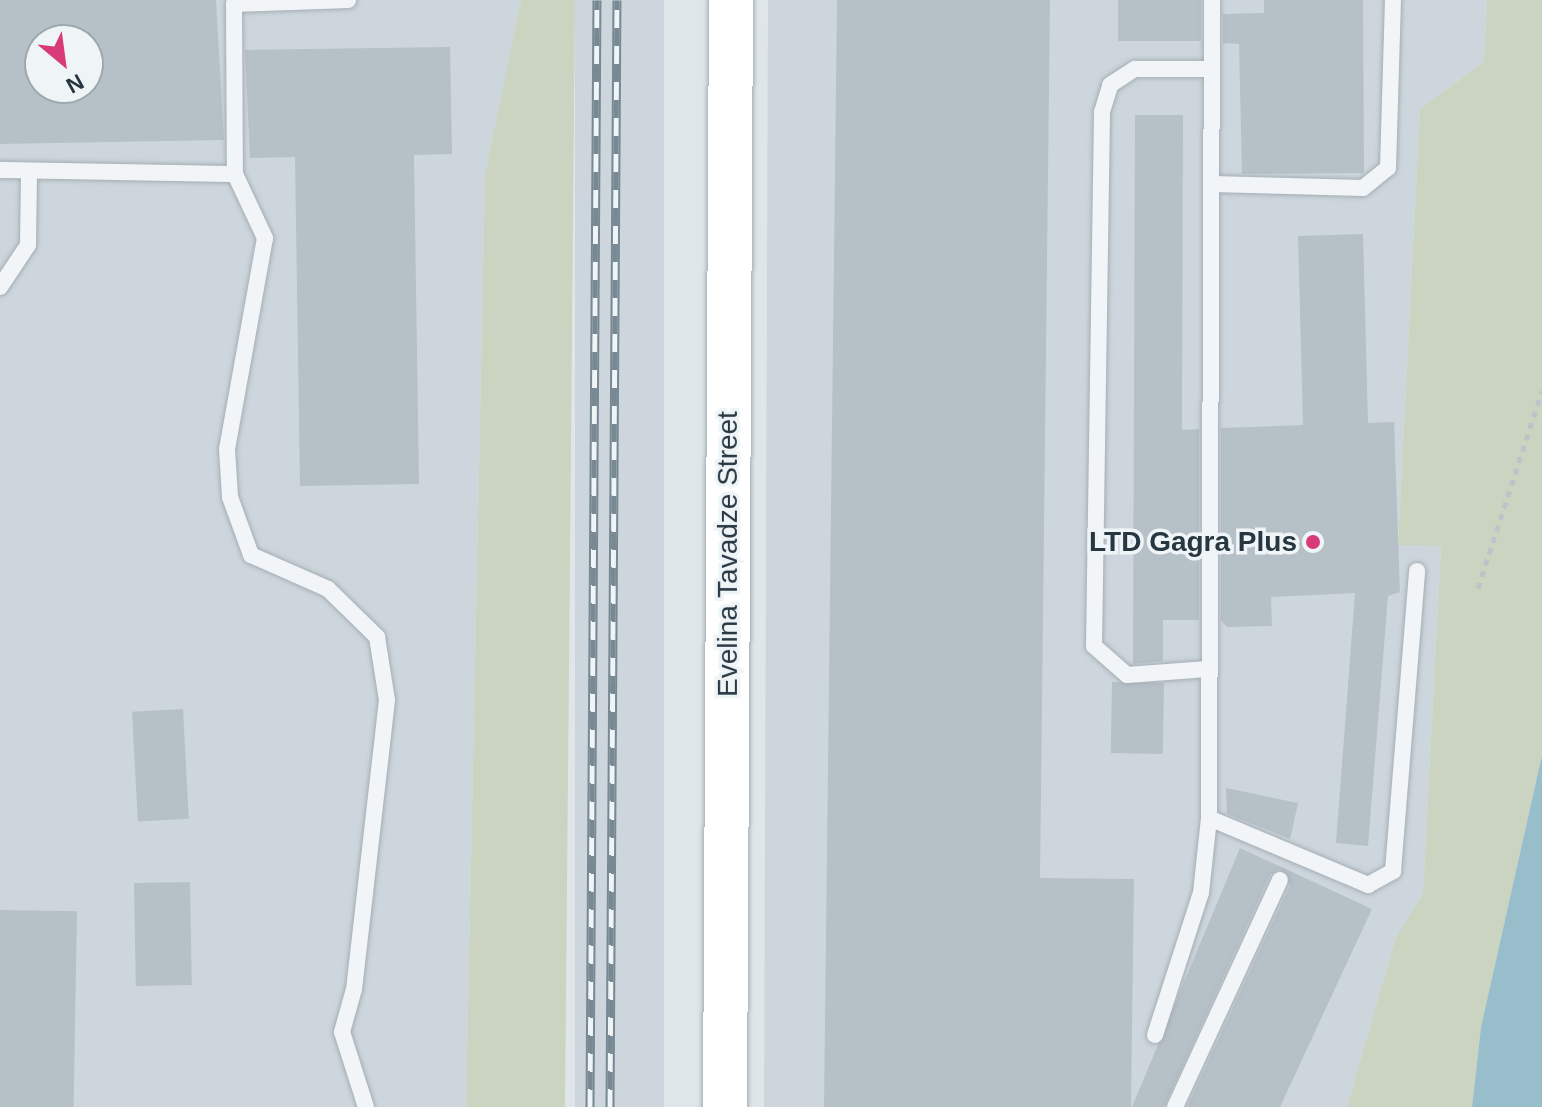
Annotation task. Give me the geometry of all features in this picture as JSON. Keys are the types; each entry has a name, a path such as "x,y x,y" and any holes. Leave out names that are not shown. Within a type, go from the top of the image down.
{"main road":[{"name":"Evelina Tavadze Street","path":"725,1107 731,0"}],"lane":[{"path":"348,0 234,4 235,174 265,238 227,449 230,497 251,555 328,589 377,637 387,700 354,989 342,1032 366,1107"},
{"path":"1155,1035 1201,893 1209,818 1207,669 1212,0"},
{"path":"1212,184 1363,188 1388,168 1393,0"},
{"path":"1207,669 1127,675 1094,646 1102,112 1110,85 1135,69 1212,69"},
{"path":"0,170 235,174"},
{"path":"0,287 28,245 29,171"},
{"path":"1209,818 1368,885 1393,871 1417,571"},
{"path":"1175,1107 1280,880"}],"path":[{"path":"1478,588 1542,391"}],"shaded area":[{"path":"0,0 521,0 485,174 466,1107 0,1107"},
{"path":"575,0 664,0 664,1107 575,1107"},
{"path":"768,0 1487,0 1484,62 1420,109 1398,544 1441,545 1423,894 1396,937 1347,1107 764,1107"}],"green space":[{"path":"521,0 575,0 565,1107 466,1107 485,174"},
{"path":"1487,0 1542,0 1542,755 1481,1027 1472,1107 1347,1107 1396,937 1423,894 1441,546 1398,545 1420,109 1484,62"}],"water":[{"path":"1542,755 1542,1107 1472,1107 1481,1027"}],"building":[{"path":"0,0 216,0 224,140 0,144"},
{"path":"837,0 1050,0 1040,878 1134,879 1131,1107 824,1107"},
{"path":"1118,0 1201,0 1201,41 1118,41"},
{"path":"1264,0 1363,0 1364,173 1242,174 1239,44 1223,43 1223,14 1264,13"},
{"path":"450,47 452,154 414,155 419,484 300,486 295,157 250,158 245,50"},
{"path":"1135,115 1183,115 1182,430 1199,429 1199,620 1163,620 1163,661 1133,664"},
{"path":"1363,234 1368,423 1394,422 1400,592 1388,596 1368,846 1336,843 1355,593 1271,597 1272,626 1227,627 1221,620 1221,428 1303,425 1298,236"},
{"path":"1112,682 1164,683 1163,754 1111,753"},
{"path":"183,709 189,819 138,822 132,712"},
{"path":"1226,788 1298,803 1290,839 1227,814"},
{"path":"1240,848 1372,909 1280,1107 1187,1107 1290,885 1280,869 1270,875 1164,1107 1132,1107"},
{"path":"190,882 192,985 136,986 134,883"},
{"path":"0,910 77,911 74,1107 0,1107"}],"railway":[{"path":"590,1107 597,0"},
{"path":"610,1107 617,0"}],"place":[{"name":"LTD Gagra Plus","path":"1313,542"}]}
